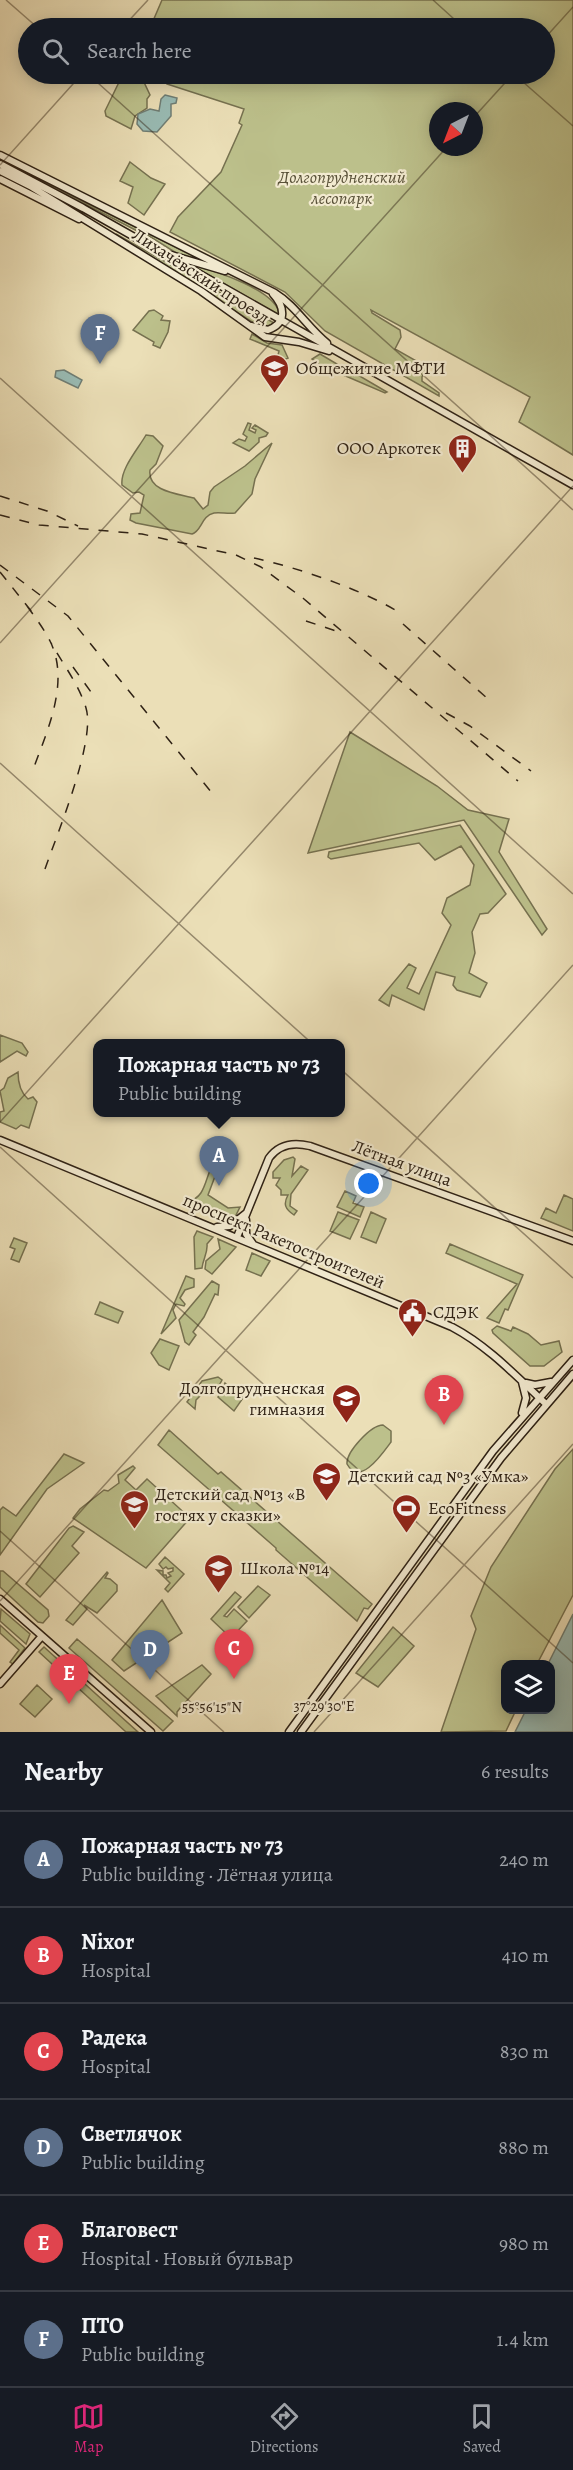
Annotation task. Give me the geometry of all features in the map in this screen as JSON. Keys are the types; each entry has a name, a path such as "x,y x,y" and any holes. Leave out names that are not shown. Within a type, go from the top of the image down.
{"main road":[{"path":"3,157 237,274"},
{"path":"0,164 8,172"},
{"path":"0,171 8,172"},
{"name":"Лихачёвский проезд","path":"8,172 201,291 242,322 271,339 299,342 338,353"},
{"name":"Лихачёвский проезд","path":"8,172 155,249 573,485"},
{"name":"Лихачёвский проезд","path":"1,180 117,239"},
{"name":"Лихачёвский проезд","path":"30,186 131,236"},
{"path":"155,249 193,263 237,274"},
{"name":"Лихачёвский проезд","path":"237,274 285,300 312,330 338,353"},
{"path":"242,322 268,330 276,327 283,314 281,303 270,291"},
{"name":"проспект Ракетостроителей","path":"0,1140 452,1327 471,1338 546,1404"},
{"name":"Лётная улица","path":"237,1237 271,1155 286,1145 303,1144 573,1241"},
{"path":"213,1227 230,1226 247,1211"},
{"path":"247,1211 245,1231 253,1244"},
{"path":"289,1732 483,1464 520,1418 573,1360"},
{"path":"302,1732 494,1467 573,1374"},
{"path":"520,1418 525,1398 522,1382 535,1385 554,1380"},
{"path":"0,1599 152,1732"},
{"path":"0,1684 42,1636"}],"green space":[{"name":"Долгопрудненский лесопарк","path":"162,0 573,0 573,455 519,422 530,397 371,310 372,313 400,330 401,337 395,349 427,367 422,381 439,393 439,396 325,331 285,292 170,232 178,217 221,172 242,125 239,123 244,109 167,84 555,84 555,18 154,18"},
{"path":"118,84 145,84 150,95 147,99 147,108 135,116 131,129 106,116 105,111"},
{"path":"130,162 151,178 165,184 144,215 128,203 133,187 120,181"},
{"path":"6,163 214,266 181,256 146,234"},
{"path":"116,234 274,323 266,327 257,325"},
{"path":"193,266 229,277 257,290 269,298 276,306 279,315"},
{"path":"154,310 163,316 161,320 170,321 168,332 160,348 133,330 149,311"},
{"path":"252,334 267,343 282,345 288,358 283,360 278,355 279,351 250,339"},
{"path":"320,354 337,364 333,372 312,359"},
{"path":"342,368 346,368 387,392 341,374"},
{"path":"248,423 251,424 249,430 255,433 256,430 252,428 255,425 268,433 259,438 259,442 249,451 233,443 239,439 245,441 247,437 243,434"},
{"path":"146,435 153,436 163,446 156,464 150,470 150,477 154,483 166,491 194,498 203,509 208,505 210,492 214,487 245,466 272,443 255,479 252,494 235,513 216,513 206,517 198,530 192,534 130,520 131,514 140,513 144,495 139,492 133,493 122,485 122,479 127,466"},
{"path":"350,732 437,786 468,810 509,819 499,852 547,929 542,935 464,820 308,853"},
{"path":"460,825 506,894 488,913 480,914 472,932 475,953 469,973 487,983 480,997 457,990 453,985 455,977 436,972 424,1010 392,995 389,1006 379,1000 409,964 416,968 407,988 419,994 451,925 442,913 447,898 470,885 474,865 461,846 435,860 419,843 331,859 328,857 329,852"},
{"path":"0,1035 22,1043 28,1052 26,1056 17,1051 0,1062"},
{"path":"18,1072 23,1093 28,1099 33,1097 37,1102 29,1128 21,1125 16,1129 0,1122 0,1112 4,1111 0,1091 4,1088 8,1078"},
{"path":"223,1155 208,1195 228,1208 240,1207 233,1221 224,1223 204,1212 191,1210 185,1206 188,1201 200,1194 212,1165"},
{"path":"293,1157 295,1159 292,1176 301,1166 308,1170 291,1194 290,1206 297,1211 294,1215 286,1206 288,1195 281,1195 281,1190 276,1185 280,1178 273,1178 273,1172 284,1160"},
{"path":"345,1191 356,1196 353,1203 364,1207 360,1217 337,1207"},
{"path":"564,1195 573,1199 573,1231 541,1218 546,1208 556,1213"},
{"path":"338,1212 359,1220 350,1239 330,1231"},
{"path":"371,1212 386,1219 376,1243 361,1237"},
{"path":"197,1231 213,1237 207,1244 202,1268 195,1269 194,1237"},
{"path":"14,1238 27,1243 19,1262 11,1259 15,1249 10,1247"},
{"path":"218,1239 236,1247 212,1274 205,1269 206,1261 220,1249"},
{"path":"450,1244 523,1275 508,1310 505,1309 499,1323 487,1318 517,1284 446,1253"},
{"path":"252,1253 270,1261 261,1276 246,1270"},
{"path":"186,1276 194,1279 194,1287 185,1290 180,1298 184,1306 176,1304 173,1310 176,1318 161,1334"},
{"path":"212,1281 219,1285 218,1295 215,1294 204,1317 193,1332 196,1335 189,1345 185,1342 179,1320"},
{"path":"100,1302 123,1312 118,1323 95,1314"},
{"path":"497,1326 511,1331 513,1327 528,1334 541,1345 559,1341 562,1352 544,1366 530,1366 493,1333 492,1330"},
{"path":"160,1339 179,1346 169,1370 159,1365 151,1353"},
{"path":"218,1377 222,1380 216,1391 204,1392 196,1400 195,1409 187,1402 202,1381"},
{"path":"225,1383 243,1398 234,1411 218,1397"},
{"path":"383,1425 391,1431 391,1442 370,1466 358,1472 352,1470 347,1464 355,1446 372,1429"},
{"path":"169,1430 218,1474 221,1472 372,1604 368,1609 364,1608 357,1621 158,1445"},
{"path":"573,1449 573,1595 539,1660 501,1660 501,1714 514,1714 506,1731 441,1732 476,1629 471,1616 491,1567 555,1469"},
{"path":"64,1454 84,1463 47,1489 0,1555 0,1510 3,1507 16,1516"},
{"path":"133,1466 135,1468 125,1480 136,1490 147,1479 190,1518 146,1568 73,1518 80,1509 104,1490 108,1491 119,1483 118,1475"},
{"path":"73,1526 84,1532 72,1546 79,1553 40,1597 26,1584 69,1528"},
{"path":"165,1557 184,1574 168,1592 165,1589 170,1583 157,1570 163,1571 163,1575 167,1578 171,1576 168,1573 173,1571 173,1568 163,1569 159,1564"},
{"path":"0,1571 3,1571 48,1610 49,1616 43,1623 38,1622 0,1587"},
{"path":"107,1572 105,1578 117,1585 117,1591 97,1613 84,1605 87,1609 73,1625 66,1620"},
{"path":"258,1586 270,1595 249,1618 238,1607"},
{"path":"235,1592 241,1597 224,1616 227,1617 234,1609 247,1621 231,1638 211,1619"},
{"path":"162,1600 182,1633 124,1671 112,1660"},
{"path":"1,1609 30,1634 26,1644 0,1621"},
{"path":"0,1625 25,1648 13,1664 10,1662 19,1650 0,1633"},
{"path":"393,1627 414,1646 378,1687 356,1673"},
{"path":"77,1639 173,1721 163,1731 69,1648"},
{"path":"44,1647 138,1732 126,1732 39,1652"},
{"path":"202,1665 211,1674 182,1706 184,1709 180,1708 177,1716 156,1696"},
{"path":"37,1685 52,1699 35,1717 20,1704"}],"water":[{"path":"165,95 177,98 176,103 171,104 171,116 157,132 143,131 137,124 138,114 150,109 159,111 161,99"},
{"path":"64,370 82,380 78,388 55,377 56,371"},
{"path":"573,1614 573,1732 515,1732 524,1714 555,1714 555,1660 550,1660"}],"railway":[{"path":"0,496 47,511 78,526"},
{"path":"0,515 39,525 142,534 236,555 261,567 304,599 518,781"},
{"path":"254,558 327,580 397,611"},
{"path":"0,565 68,616 216,798"},
{"path":"0,572 32,612"},
{"path":"27,606 50,641 56,656 58,672 55,705 34,767"},
{"path":"306,621 336,631"},
{"path":"403,624 488,699"},
{"path":"45,869 74,788 86,742 88,723 86,708 79,691 51,643"},
{"path":"73,667 91,692"},
{"path":"446,713 470,726 531,771"}],"place":[{"name":"ПТО","path":"100,364"},
{"name":"Общежитие МФТИ","path":"275,394"},
{"name":"ООО Аркотек","path":"462,474"},
{"name":"Пожарная часть № 73","path":"219,1186"},
{"name":"СДЭК","path":"412,1338"},
{"name":"Долгопрудненская гимназия","path":"346,1424"},
{"name":"Nixor","path":"444,1425"},
{"name":"Детский сад №3 «Умка»","path":"327,1502"},
{"name":"Детский сад №13 «В гостях у сказки»","path":"134,1530"},
{"name":"EcoFitness","path":"407,1534"},
{"name":"Школа №14","path":"219,1594"},
{"name":"Радека","path":"234,1679"},
{"name":"Светлячок","path":"150,1680"},
{"name":"Благовест","path":"69,1704"}]}
